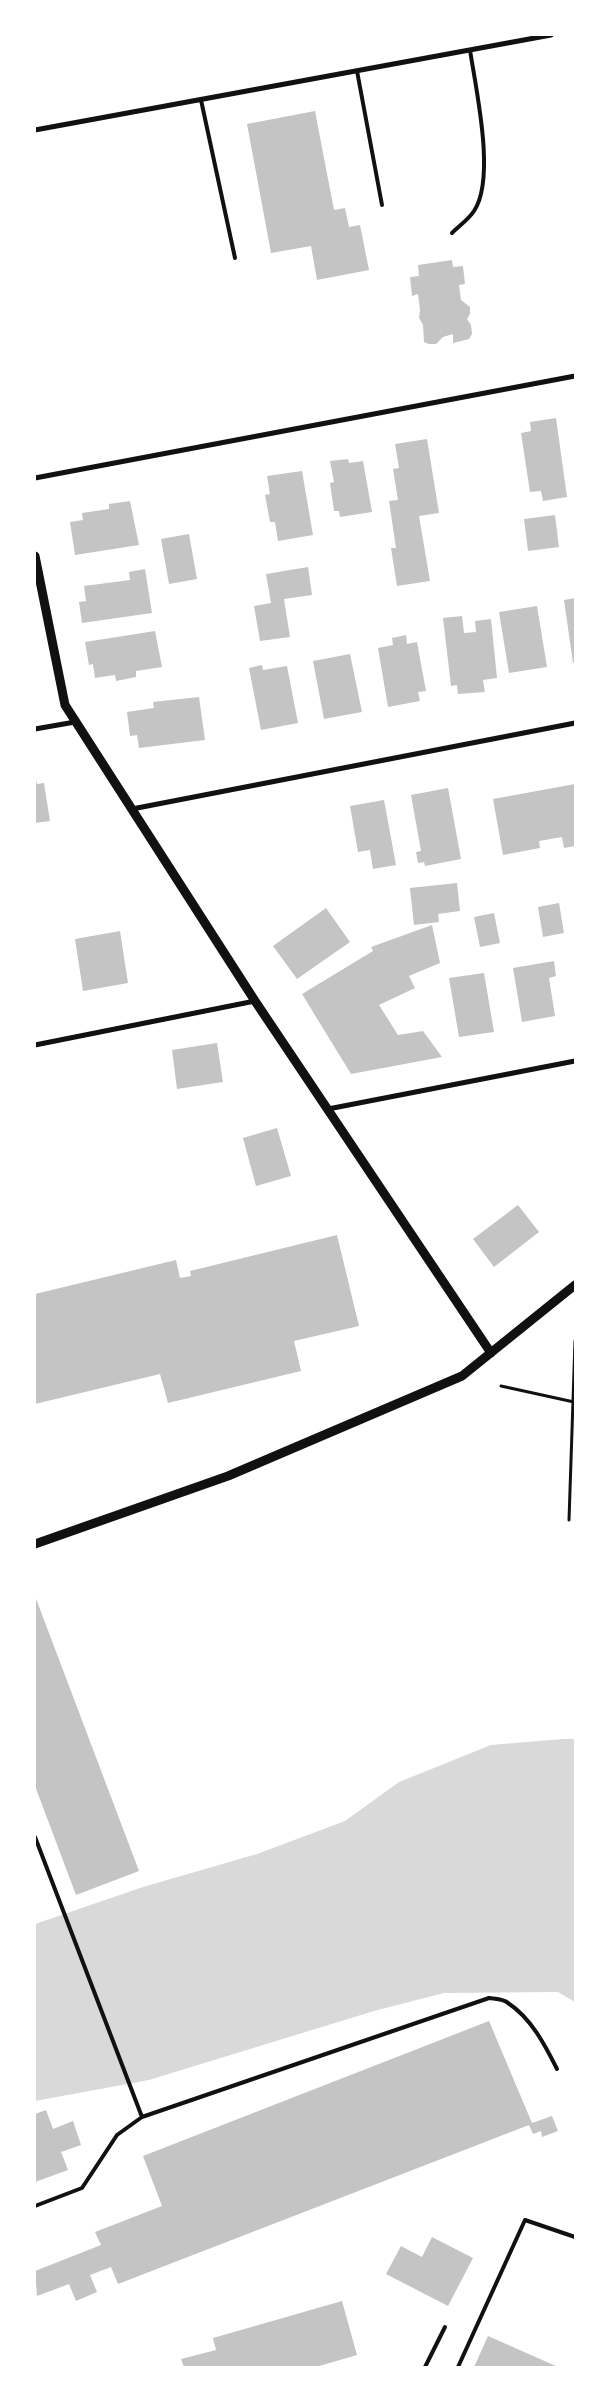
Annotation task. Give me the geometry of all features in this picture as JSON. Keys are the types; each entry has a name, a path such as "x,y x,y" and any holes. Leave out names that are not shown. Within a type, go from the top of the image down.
{"street":[{"path":"35,130 551,35"},
{"path":"35,478 575,376"},
{"path":"35,556 65,705 255,1001 491,1353"},
{"path":"35,729 76,722"},
{"path":"132,809 575,723"},
{"path":"35,1044 255,1001"},
{"path":"328,1109 575,1061"},
{"path":"35,1544 228,1476 462,1376 575,1285"}],"lane":[{"path":"452,233 474,211 485,180 482,135 470,50"},
{"path":"357,71 382,205"},
{"path":"201,100 235,258"},
{"path":"35,1837 142,2116"},
{"path":"35,2206 82,2188 117,2135 142,2116 489,1998 507,2002 539,2034 557,2069"},
{"path":"458,2367 526,2220 575,2237"},
{"path":"425,2367 445,2327"}],"path":[{"path":"569,1520 575,1341"},
{"path":"501,1386 574,1402"}],"shaded area":[{"path":"575,1739 575,2002 558,1992 444,1993 374,2011 149,2080 35,2101 35,1924 143,1887 257,1854 345,1821 399,1782 491,1745"}],"building":[{"path":"315,111 334,210 345,208 349,227 360,225 369,270 317,280 311,246 271,253 247,124"},
{"path":"452,260 453,267 463,266 465,284 459,285 461,300 470,307 470,314 467,319 471,325 472,334 469,339 453,343 453,334 443,337 436,344 429,344 424,342 423,325 419,318 418,294 412,296 410,277 419,276 418,265"},
{"path":"556,418 567,497 543,501 541,491 530,492 521,433 531,431 530,422"},
{"path":"427,439 439,513 419,516 430,581 397,586 391,548 396,548 389,501 398,500 393,469 399,468 395,444"},
{"path":"348,459 349,463 363,461 372,512 340,517 339,511 334,511 330,483 334,482 330,461"},
{"path":"302,471 313,535 278,541 275,522 270,522 265,495 270,494 267,476"},
{"path":"130,501 139,545 75,555 70,522 83,520 82,513 109,509 109,504"},
{"path":"555,515 559,547 528,551 524,519"},
{"path":"189,534 197,579 169,584 161,539"},
{"path":"308,567 312,595 284,599 290,637 260,641 254,606 271,603 266,574"},
{"path":"145,569 152,613 82,623 79,602 86,601 84,586 130,580 129,572"},
{"path":"575,598 575,662 573,663 564,600"},
{"path":"537,606 547,667 509,673 499,612"},
{"path":"462,616 464,633 476,632 475,621 491,619 497,678 483,680 485,692 458,694 457,685 451,686 443,618"},
{"path":"155,631 162,667 136,671 136,677 116,681 115,675 95,678 93,664 89,665 85,642"},
{"path":"406,635 407,644 417,642 426,691 418,692 420,701 388,707 378,648 393,645 392,638"},
{"path":"350,654 362,712 324,719 313,661"},
{"path":"262,665 263,670 287,666 298,723 261,730 249,668"},
{"path":"199,697 205,740 139,748 137,735 130,736 127,712 154,708 153,702"},
{"path":"35,776 37,784 44,783 50,821 35,823"},
{"path":"575,784 575,846 564,848 562,837 539,841 540,848 503,855 493,799"},
{"path":"448,788 461,859 425,866 424,862 418,863 416,852 421,851 411,795"},
{"path":"384,800 396,865 373,869 370,850 358,852 350,806"},
{"path":"457,883 460,911 438,914 439,922 414,925 410,888"},
{"path":"559,903 564,933 543,937 538,907"},
{"path":"326,908 350,942 297,979 273,946"},
{"path":"494,913 500,943 480,947 474,917"},
{"path":"432,925 440,963 409,976 415,988 379,1005 398,1035 423,1031 442,1057 351,1074 302,994 373,951 371,947"},
{"path":"120,931 128,983 83,991 75,939"},
{"path":"554,961 556,976 549,978 555,1016 522,1022 513,968"},
{"path":"484,973 494,1032 459,1037 449,978"},
{"path":"217,1043 223,1082 177,1089 172,1050"},
{"path":"277,1128 291,1176 256,1186 243,1138"},
{"path":"518,1205 539,1232 494,1267 473,1239"},
{"path":"337,1235 359,1326 294,1341 301,1371 168,1403 160,1374 35,1404 35,1294 176,1260 180,1278 191,1276 190,1271"},
{"path":"35,1596 139,1871 76,1895 35,1786"},
{"path":"489,2021 532,2123 552,2116 558,2131 542,2137 541,2131 533,2134 529,2125 118,2284 111,2267 90,2275 97,2292 76,2301 69,2284 37,2296 35,2271 101,2245 95,2232 162,2206 143,2156"},
{"path":"46,2110 53,2129 73,2121 81,2145 61,2152 68,2170 35,2182 35,2114"},
{"path":"432,2237 473,2258 448,2306 386,2274 401,2246 422,2257"},
{"path":"342,2301 357,2355 316,2367 184,2367 181,2359 216,2350 213,2338"},
{"path":"488,2336 558,2367 474,2367"}]}
